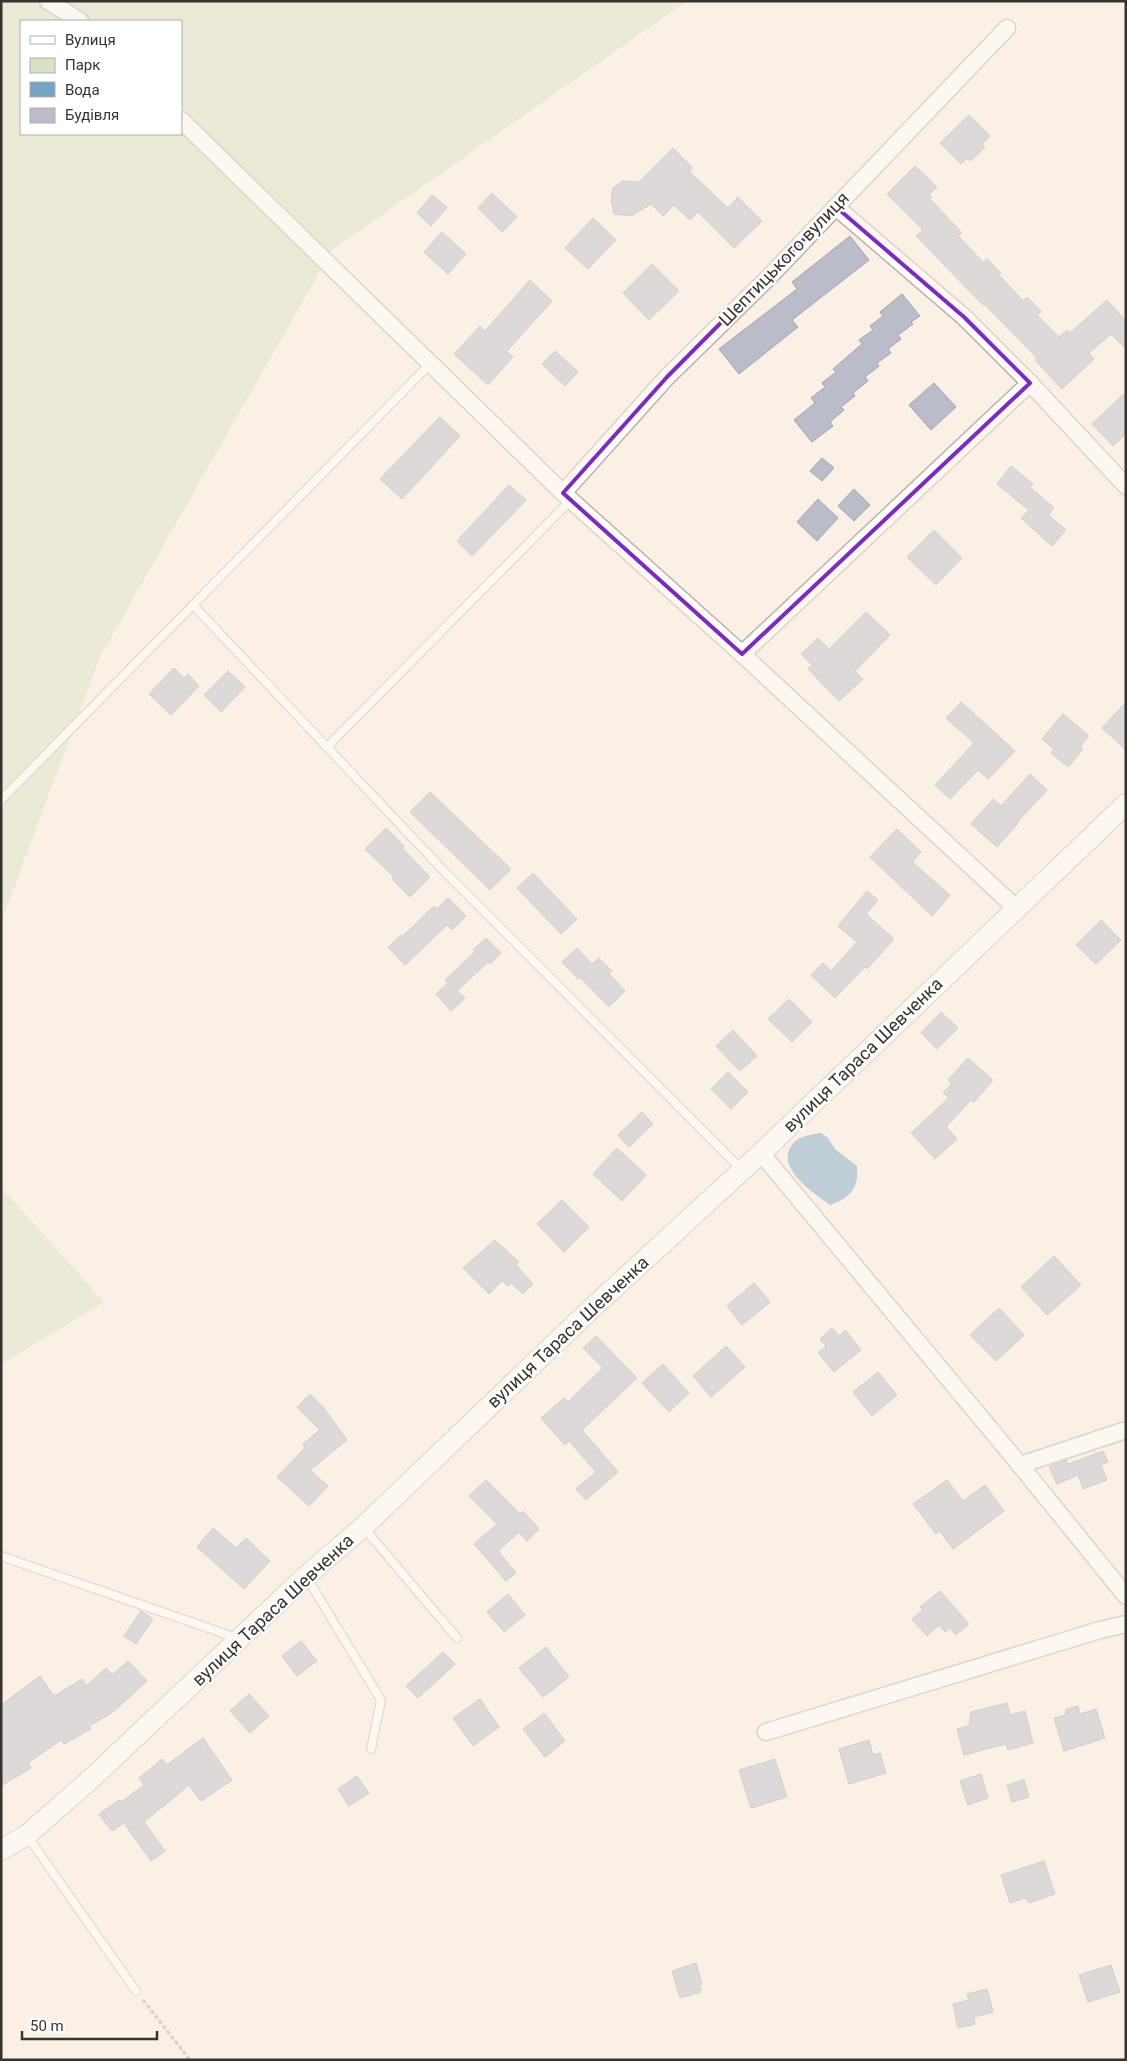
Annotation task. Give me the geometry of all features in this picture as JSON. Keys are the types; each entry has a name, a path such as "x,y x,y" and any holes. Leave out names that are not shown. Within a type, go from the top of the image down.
{"street":[{"path":"48,1 78,20"},
{"name":"Шептицького вулиця","path":"567,496 667,377 770,276 1007,28"},
{"path":"182,121 567,496 742,654 1017,910"},
{"path":"836,206 964,317 1030,383 1126,486"},
{"path":"742,654 1030,383"},
{"name":"вулиця Тараса Шевченка","path":"1,1850 27,1835 92,1778 306,1576 363,1527 596,1304 742,1170 1017,910 1126,804"},
{"path":"760,1153 1126,1596"},
{"path":"1020,1466 1126,1430"},
{"path":"766,1732 1126,1624"}],"lane":[{"path":"1,800 430,364"},
{"path":"327,747 567,496"},
{"path":"193,605 442,869 742,1170"},
{"path":"363,1527 457,1638"},
{"path":"1,1556 241,1639"},
{"path":"306,1576 381,1700 371,1749"},
{"path":"27,1835 136,1992"}],"path":[{"path":"136,1992 190,2060"}],"highlighted area":[{"path":"836,207 964,317 1030,383 742,654 563,493 667,377"}],"green space":[{"path":"1,1 687,1 332,250 100,657 1,923"},
{"path":"1,1187 104,1302 1,1364"}],"water":[{"path":"821,1133 828,1138 835,1149 857,1166 857,1180 852,1191 843,1199 830,1205 793,1173 788,1156 790,1148 796,1141 812,1134"}],"building":[{"path":"969,115 990,136 982,144 985,147 971,161 967,158 961,164 940,143"},
{"path":"673,148 693,168 689,171 728,208 738,197 762,221 734,248 698,212 690,220 674,205 663,216 651,204 631,216 614,214 611,199 613,188 622,181 639,182"},
{"path":"915,166 937,187 929,195 932,198 930,199 962,233 958,236 984,263 987,259 1001,273 999,275 1023,301 1027,297 1041,311 1037,315 1059,337 1067,330 1070,333 1107,300 1126,321 1126,349 1111,334 1089,353 1094,359 1062,389 1035,360 1037,358 916,236 923,230 887,194"},
{"path":"492,193 517,217 502,232 478,208"},
{"path":"432,195 447,207 431,226 417,213"},
{"path":"593,218 616,240 588,269 565,248"},
{"path":"442,232 466,254 448,274 424,252"},
{"path":"850,236 869,260 792,320 798,327 739,374 719,349 797,289 792,282"},
{"path":"652,264 679,291 649,320 623,293"},
{"path":"530,280 552,301 507,351 513,357 488,385 454,354 480,326 485,331"},
{"path":"902,294 920,316 898,335 901,339 888,349 891,353 877,363 879,366 865,377 868,381 853,393 855,396 841,407 844,410 830,422 833,426 812,442 794,420 815,403 811,398 825,387 822,383 836,372 833,369 862,344 859,340 873,330 870,326 883,316 880,312"},
{"path":"555,351 578,372 565,386 542,364"},
{"path":"934,383 956,407 931,430 909,405"},
{"path":"1126,392 1126,434 1113,446 1092,424"},
{"path":"440,417 460,436 402,499 380,479"},
{"path":"822,458 834,468 822,481 810,471"},
{"path":"1011,466 1033,484 1030,487 1054,508 1048,515 1066,530 1052,546 1021,518 1029,510 997,484"},
{"path":"509,485 526,500 472,556 457,541"},
{"path":"854,489 870,505 854,521 838,506"},
{"path":"818,499 838,518 817,541 797,522"},
{"path":"934,530 962,558 936,585 907,557"},
{"path":"866,612 890,635 855,671 863,679 839,701 808,669 812,665 801,654 818,638 829,649"},
{"path":"174,668 184,678 188,674 199,686 171,715 149,694"},
{"path":"228,671 245,687 221,712 204,695"},
{"path":"961,702 1015,751 988,779 978,770 950,799 935,785 974,743 946,718"},
{"path":"1126,702 1126,750 1102,728"},
{"path":"1063,714 1089,736 1080,746 1083,749 1068,767 1051,753 1054,749 1042,739"},
{"path":"1030,774 1047,790 997,847 971,824 993,799 1001,806"},
{"path":"430,792 511,869 490,890 410,812"},
{"path":"386,828 430,877 410,897 392,879 394,877 365,849"},
{"path":"897,829 921,852 912,862 950,895 932,916 870,857"},
{"path":"533,873 577,919 561,934 517,888"},
{"path":"867,891 878,900 866,914 894,939 867,969 865,967 835,998 811,975 823,963 831,971 857,942 838,926"},
{"path":"448,898 466,916 452,930 447,925 405,965 388,947 401,935 402,937 434,906 437,909"},
{"path":"1101,920 1121,940 1096,964 1076,945"},
{"path":"486,938 501,953 490,964 488,962 457,991 465,998 451,1011 436,994 448,983 445,980 475,952 473,950"},
{"path":"577,948 592,964 599,958 612,971 609,974 625,991 609,1007 580,977 578,979 562,962"},
{"path":"789,999 812,1022 792,1042 768,1019"},
{"path":"941,1012 958,1028 937,1049 921,1033"},
{"path":"733,1030 757,1056 740,1071 716,1046"},
{"path":"968,1058 993,1080 974,1102 971,1100 946,1127 957,1139 935,1159 911,1133 949,1098 943,1093 952,1083 948,1080"},
{"path":"728,1072 748,1092 731,1109 711,1089"},
{"path":"642,1112 653,1124 629,1147 618,1135"},
{"path":"617,1148 646,1175 622,1201 593,1174"},
{"path":"562,1200 589,1227 564,1252 537,1224"},
{"path":"495,1240 519,1262 516,1265 533,1284 523,1294 511,1283 508,1286 502,1281 489,1294 463,1268"},
{"path":"1054,1256 1081,1285 1047,1315 1021,1287"},
{"path":"754,1283 770,1302 742,1325 727,1306"},
{"path":"999,1308 1024,1335 996,1361 970,1335"},
{"path":"832,1328 839,1336 845,1330 861,1350 834,1372 818,1353 826,1346 820,1339"},
{"path":"596,1336 637,1378 582,1430 618,1472 586,1500 576,1489 596,1472 569,1441 565,1445 541,1418 564,1398 568,1402 603,1368 583,1348"},
{"path":"726,1346 745,1367 711,1397 693,1376"},
{"path":"663,1364 689,1393 669,1412 642,1383"},
{"path":"878,1372 897,1395 872,1416 853,1392"},
{"path":"310,1394 323,1407 347,1440 310,1470 328,1486 309,1506 277,1477 305,1448 303,1444 320,1430 297,1407"},
{"path":"1103,1451 1108,1462 1101,1465 1107,1480 1083,1489 1078,1475 1057,1484 1049,1467 1066,1460 1068,1464"},
{"path":"486,1480 520,1514 523,1511 539,1529 527,1541 519,1532 498,1551 516,1573 506,1581 474,1544 497,1524 469,1496"},
{"path":"947,1480 963,1501 985,1485 1004,1511 953,1549 940,1531 936,1534 913,1504"},
{"path":"213,1528 236,1548 246,1538 270,1561 244,1589 197,1547"},
{"path":"940,1591 969,1624 956,1635 950,1628 945,1632 939,1625 927,1636 912,1619 923,1610 920,1607"},
{"path":"508,1594 525,1615 504,1632 487,1612"},
{"path":"141,1611 153,1619 136,1644 124,1636"},
{"path":"301,1641 317,1661 297,1676 282,1656"},
{"path":"546,1647 569,1677 543,1697 519,1668"},
{"path":"443,1652 455,1664 418,1698 406,1686"},
{"path":"128,1661 147,1681 113,1712 89,1726 91,1729 64,1744 61,1740 28,1763 31,1768 1,1786 1,1705 40,1676 54,1696 82,1679 86,1686 106,1668 112,1675"},
{"path":"249,1694 269,1716 250,1733 230,1711"},
{"path":"480,1699 499,1727 473,1746 453,1718"},
{"path":"1007,1703 1010,1715 1025,1711 1033,1743 1008,1750 1006,1744 964,1755 957,1729 969,1726 971,1712"},
{"path":"1078,1706 1080,1714 1096,1709 1105,1738 1064,1751 1054,1718 1065,1715 1066,1709"},
{"path":"544,1713 565,1741 545,1757 523,1729"},
{"path":"203,1738 232,1780 201,1801 189,1785 144,1822 165,1851 151,1861 124,1823 112,1831 99,1814 119,1800 121,1802 144,1785 139,1778 162,1759 167,1765"},
{"path":"869,1740 873,1755 880,1753 886,1773 849,1784 839,1749"},
{"path":"775,1759 787,1797 751,1808 739,1770"},
{"path":"981,1774 988,1798 968,1805 960,1781"},
{"path":"357,1776 369,1793 349,1806 338,1789"},
{"path":"1024,1780 1029,1797 1012,1802 1007,1785"},
{"path":"1044,1861 1055,1894 1029,1903 1025,1898 1010,1903 1001,1875"},
{"path":"696,1963 702,1984 699,1985 701,1992 680,1998 672,1971"},
{"path":"1111,1965 1120,1992 1088,2002 1079,1975"},
{"path":"987,1989 993,2012 974,2017 975,2024 958,2028 953,2004 969,2000 967,1994"}]}
